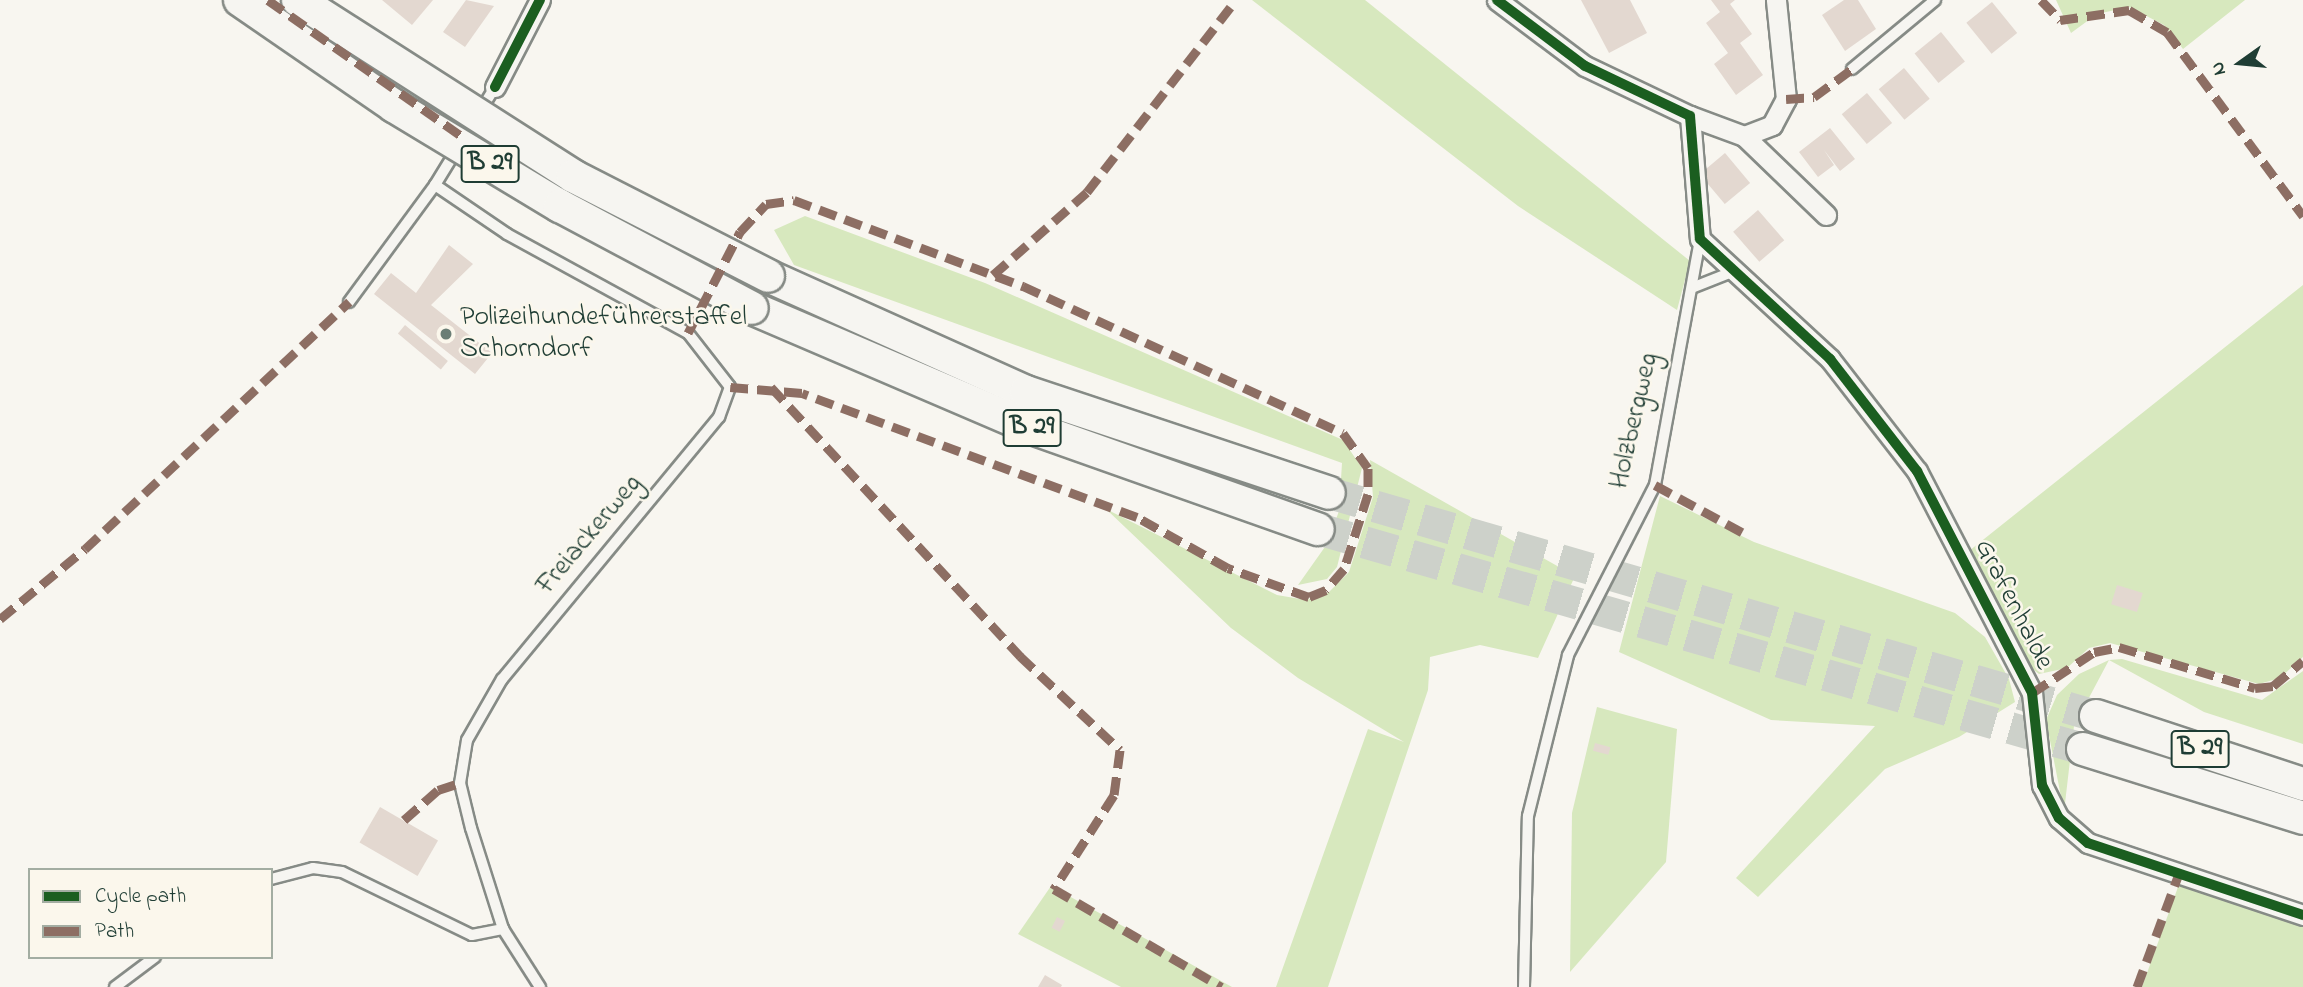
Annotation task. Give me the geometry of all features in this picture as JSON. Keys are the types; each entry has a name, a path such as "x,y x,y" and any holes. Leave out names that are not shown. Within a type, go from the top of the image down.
{"highway":[{"name":"B 29","path":"240,0 394,106 560,206 752,308 1032,428 1318,528"},
{"name":"B 29","path":"298,0 573,176 768,276 1026,392 1329,494"},
{"name":"B 29","path":"2096,716 2303,784"},
{"name":"B 29","path":"2083,749 2303,818"}],"street":[{"path":"495,87 540,0"},
{"path":"1497,0 1585,66 1690,116 1744,136 1826,215"},
{"path":"1744,136 1772,125 1786,99 1776,0"},
{"name":"Holzbergweg","path":"1690,116 1700,239"},
{"name":"Grafenhalde","path":"1700,239 1732,272 1830,359 1917,471 2032,693 2042,785 2059,818 2088,843 2303,915"}],"lane":[{"path":"1852,69 1935,0"},
{"path":"349,302 435,185 495,87"},
{"name":"Freiackerweg","path":"435,185 507,233 688,332 730,387 719,417 502,678 467,740 460,783 503,929"},
{"name":"Holzbergweg","path":"1524,987 1528,816 1573,642 1655,485 1694,287 1700,239"},
{"path":"1694,287 1732,272"},
{"path":"273,878 313,868 342,872 472,935 503,929 540,987"},
{"path":"115,987 152,959"}],"green space":[{"path":"1252,0 1365,0 1690,261 1677,310 1518,206"},
{"path":"2056,0 2245,0 2183,49 2164,25 2129,7 2097,14 2071,33"},
{"path":"805,216 985,283 1343,440 1362,468 1337,567 1327,579 1298,585 1327,544 1339,511 1342,463 794,265 774,230"},
{"path":"2303,285 2303,657 2280,678 2259,684 2110,643 2089,648 2067,668 2039,674 2029,666 1969,551"},
{"path":"1370,460 1575,576 1538,658 1480,645 1430,657 1428,690 1328,987 1276,987 1368,729 1404,742 1298,678 1231,628 1106,509 1277,595 1306,600 1329,592 1349,572 1373,497"},
{"path":"1660,496 1754,542 1955,613 1985,637 2009,679 2015,702 1959,737 1885,769 1758,897 1736,878 1875,726 1771,720 1619,652"},
{"path":"2122,659 2262,700 2303,671 2303,744 2204,712 2109,660"},
{"path":"2109,660 2074,726 2064,812 2046,720 2057,695 2079,674"},
{"path":"1597,707 1677,729 1666,862 1570,972 1572,813"},
{"path":"2190,883 2303,922 2303,987 2142,987 2178,887"},
{"path":"1051,886 1232,987 1121,987 1018,934"}],"building":[{"path":"382,0 433,0 412,25"},
{"path":"466,0 494,6 465,47 443,32"},
{"path":"1581,0 1630,0 1647,33 1609,53"},
{"path":"1711,0 1735,0 1730,4 1752,34 1740,43 1763,75 1736,95 1714,64 1728,53 1706,23 1720,12"},
{"path":"1844,0 1858,0 1876,29 1845,51 1822,15"},
{"path":"1992,2 2017,33 1992,54 1966,23"},
{"path":"1941,32 1965,62 1938,83 1915,53"},
{"path":"1904,68 1930,99 1904,120 1879,89"},
{"path":"1867,93 1892,123 1867,144 1842,114"},
{"path":"1830,128 1855,159 1840,171 1824,150 1834,165 1818,177 1799,152"},
{"path":"1725,153 1750,183 1725,204 1700,174"},
{"path":"1758,210 1784,240 1759,262 1733,232"},
{"name":"Polizeihundeführerstaffel Schorndorf","path":"449,245 473,264 431,305 492,353 475,374 374,294 391,273 416,293"},
{"path":"405,325 448,361 441,369 398,333"},
{"path":"2117,585 2143,593 2137,612 2111,604"},
{"path":"1595,743 1610,747 1608,755 1593,751"},
{"path":"380,807 438,840 418,876 360,843"},
{"path":"1057,917 1065,921 1060,932 1052,928"},
{"path":"1045,975 1062,985 1061,987 1038,987"}],"tunnel":[{"path":"1329,493 2096,716"},
{"path":"1318,529 2083,749"}],"marked path":[{"path":"268,0 463,137"},
{"path":"993,275 1087,192 1236,0"},
{"path":"2041,0 2060,20 2129,10 2167,32 2303,216"},
{"path":"1786,99 1814,97 1852,69"},
{"path":"688,333 740,232 766,204 794,200 1023,286 1343,433 1368,468 1368,494 1344,569 1326,590 1309,597 1228,568 1137,517 802,393 730,387"},
{"path":"0,619 85,549 349,302"},
{"path":"771,387 1020,656 1120,750 1114,795 1054,889 1222,987"},
{"path":"1655,485 1749,536"},
{"path":"2032,693 2094,652 2119,647 2255,688 2273,686 2303,661"},
{"path":"404,820 438,790 460,783"},
{"path":"2137,987 2180,871"}],"cycle path":[{"path":"495,87 540,0"},
{"path":"1497,0 1585,66 1690,116 1700,239 1830,359 1917,471 2032,693 2042,785 2059,818 2088,843 2303,915"}],"place":[{"name":"Polizeihundeführerstaffel Schorndorf","path":"446,334"}]}
